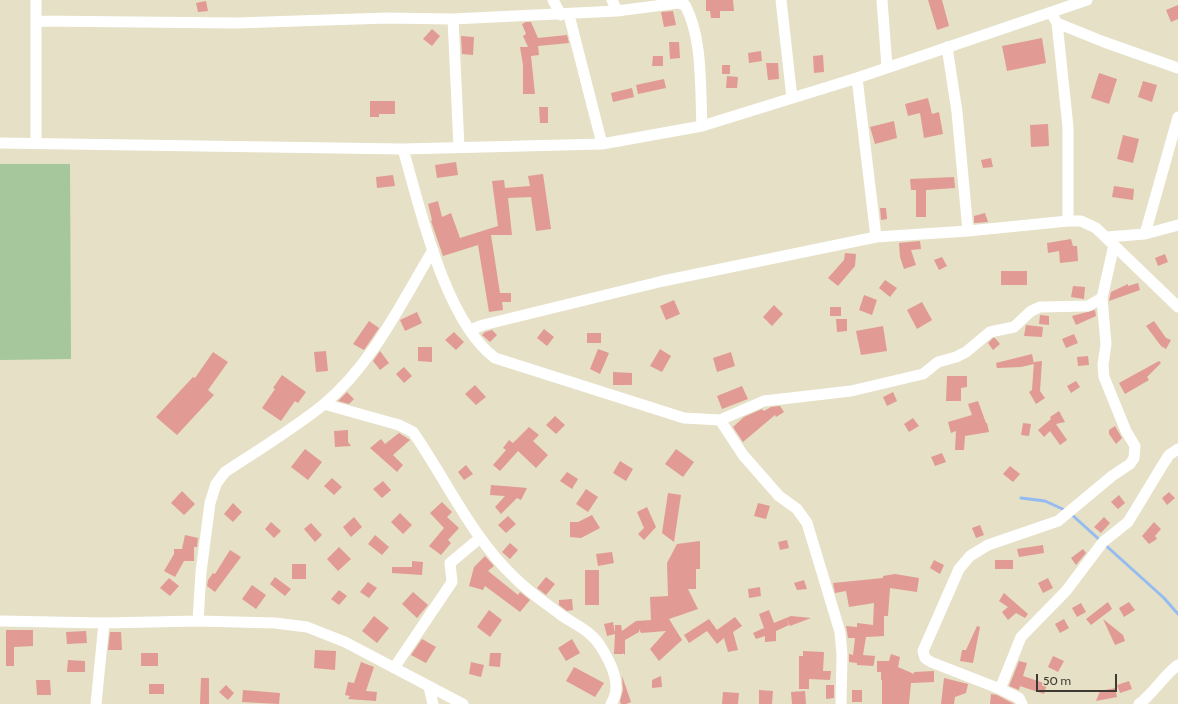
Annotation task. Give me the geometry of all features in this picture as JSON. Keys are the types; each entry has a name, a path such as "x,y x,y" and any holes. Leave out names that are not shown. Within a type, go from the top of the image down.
{"street":[{"path":"36,0 36,143"},
{"path":"552,0 565,15 602,144"},
{"path":"612,0 617,11"},
{"path":"781,0 792,98"},
{"path":"882,0 887,67"},
{"path":"0,143 402,149 602,144 702,126 857,78 1086,0"},
{"path":"36,21 236,23 387,18 453,19 565,15 617,11 666,4 685,5 689,13 697,43 702,126"},
{"path":"1050,13 1057,23 1068,127 1068,221"},
{"path":"453,19 458,147"},
{"path":"1057,23 1104,42 1178,68"},
{"path":"947,47 957,112 968,231"},
{"path":"857,78 876,237"},
{"path":"1145,234 1178,117"},
{"path":"402,149 433,250 458,312 486,351 495,358 684,418 720,420 764,401 851,391 924,374 938,362 956,357 966,352 990,332 1014,327 1030,311 1040,307 1088,306 1102,298"},
{"path":"470,330 483,325 663,281 876,237 968,231 1068,221 1086,223 1096,228 1177,304"},
{"path":"1110,241 1145,234 1178,224"},
{"path":"1022,704 1019,698 1000,689 931,662 925,658 923,651 959,569 970,556 988,545 1058,521 1112,476 1130,464 1134,458 1135,446 1126,431 1104,377 1103,365 1106,344 1102,298 1110,241"},
{"path":"198,621 201,572 210,503 216,484 225,472 324,404 344,384 373,350 433,250"},
{"path":"324,404 399,425 413,432 480,538 516,580 565,617 586,630 601,647 615,676 616,694 611,704"},
{"path":"720,420 743,455 779,496 797,509 807,523 840,632 842,655 841,704"},
{"path":"1000,689 1020,637 1066,591 1103,542 1128,522 1169,455 1178,449"},
{"path":"394,668 452,582 450,563 480,538"},
{"path":"0,621 104,623 198,621 275,624 307,627 345,642 463,704"},
{"path":"96,704 104,623"},
{"path":"1139,704 1148,698 1170,671 1178,665"},
{"path":"429,687 433,704"}],"green space":[{"path":"0,164 70,164 71,359 0,360"}],"building":[{"path":"706,0 733,0 734,11 720,11 720,18 711,18 710,11 706,11"},
{"path":"928,0 942,0 949,26 937,30"},
{"path":"206,1 208,11 198,12 196,3"},
{"path":"1178,5 1178,19 1171,22 1166,10"},
{"path":"673,11 676,25 664,27 661,12"},
{"path":"531,22 538,38 567,35 569,43 538,46 539,55 531,56 535,94 523,94 523,65 520,47 528,47 523,36 526,34 522,24"},
{"path":"432,29 440,36 432,46 423,39"},
{"path":"461,36 474,37 473,55 462,54"},
{"path":"1042,38 1046,63 1007,71 1002,46"},
{"path":"669,42 679,42 680,58 670,59"},
{"path":"761,51 762,61 749,63 748,53"},
{"path":"823,55 824,72 814,73 813,56"},
{"path":"653,56 663,56 663,66 652,66"},
{"path":"766,63 778,63 779,79 768,80"},
{"path":"722,65 730,65 730,74 722,74"},
{"path":"1099,73 1117,79 1109,104 1091,98"},
{"path":"727,76 738,77 737,88 726,88"},
{"path":"664,79 666,88 638,94 636,85"},
{"path":"1143,81 1157,85 1152,102 1138,97"},
{"path":"632,88 634,97 613,102 611,93"},
{"path":"928,98 932,114 939,112 943,134 924,138 920,113 908,116 905,104"},
{"path":"370,101 395,101 395,114 379,114 379,117 370,117"},
{"path":"539,107 548,107 548,123 540,123"},
{"path":"894,121 897,138 875,144 870,127"},
{"path":"1048,124 1049,146 1031,147 1030,125"},
{"path":"1123,135 1139,139 1133,163 1117,159"},
{"path":"991,158 993,167 983,168 981,160"},
{"path":"456,162 458,175 437,178 435,165"},
{"path":"543,174 551,229 536,231 531,197 508,198 512,235 491,235 500,293 511,293 511,302 502,302 503,310 489,312 478,245 443,256 431,221 428,204 438,201 442,217 451,213 460,238 498,226 492,181 504,180 505,188 530,186 528,176"},
{"path":"393,175 395,186 377,188 376,177"},
{"path":"954,177 955,188 926,190 926,217 916,217 916,190 911,190 910,179"},
{"path":"1114,186 1134,189 1133,200 1112,197"},
{"path":"880,208 886,208 887,219 881,220"},
{"path":"985,213 988,222 974,223 974,216"},
{"path":"1071,239 1073,246 1077,246 1078,261 1060,263 1059,251 1048,253 1047,243"},
{"path":"920,241 921,249 911,250 916,265 904,269 900,257 899,243"},
{"path":"845,253 856,254 855,266 838,286 828,278 844,260"},
{"path":"1165,254 1168,262 1158,266 1155,258"},
{"path":"942,257 947,266 939,270 934,260"},
{"path":"1001,271 1027,271 1027,285 1001,285"},
{"path":"885,280 897,288 890,297 879,288"},
{"path":"1138,283 1140,290 1109,301 1111,292 1128,284 1128,286"},
{"path":"1073,286 1085,287 1084,299 1071,297"},
{"path":"864,295 877,300 872,315 859,310"},
{"path":"674,300 680,314 666,320 660,306"},
{"path":"922,302 932,320 917,329 907,310"},
{"path":"774,305 783,314 772,326 763,317"},
{"path":"830,307 841,307 841,316 830,316"},
{"path":"1095,310 1096,316 1076,325 1072,316"},
{"path":"417,312 422,323 405,331 400,320"},
{"path":"1040,315 1049,316 1049,325 1039,324"},
{"path":"836,319 847,319 847,331 837,332"},
{"path":"369,321 379,328 364,350 353,344"},
{"path":"1154,321 1166,338 1171,340 1166,349 1161,346 1146,326"},
{"path":"1026,325 1043,327 1042,337 1024,336"},
{"path":"883,326 887,351 861,355 856,331"},
{"path":"544,329 554,337 547,346 537,338"},
{"path":"492,330 497,335 490,342 482,335 485,332"},
{"path":"454,332 464,342 456,350 445,340"},
{"path":"587,333 601,333 601,343 587,343"},
{"path":"1074,334 1078,343 1066,348 1062,339"},
{"path":"995,338 1000,344 993,350 988,343"},
{"path":"418,347 432,347 432,362 418,361"},
{"path":"598,349 609,353 600,374 590,369"},
{"path":"660,349 671,356 662,372 650,366"},
{"path":"326,351 328,371 316,372 314,352"},
{"path":"380,351 389,363 380,370 373,361"},
{"path":"213,352 228,362 208,390 214,395 177,435 156,417 193,377 195,378"},
{"path":"731,352 735,366 717,372 713,358"},
{"path":"1032,354 1034,364 1021,367 997,368 996,363"},
{"path":"1088,356 1089,365 1078,366 1077,357"},
{"path":"1042,361 1040,391 1045,398 1036,404 1029,392 1032,390 1034,362"},
{"path":"1159,361 1161,363 1147,377 1149,380 1125,394 1119,383"},
{"path":"404,367 412,376 404,383 396,374"},
{"path":"613,372 632,373 632,385 613,385"},
{"path":"282,375 306,392 298,403 295,401 281,421 262,408 275,389 273,388"},
{"path":"947,376 967,376 967,387 961,388 961,401 946,401"},
{"path":"1076,381 1080,387 1071,393 1067,386"},
{"path":"475,385 486,397 476,405 465,394"},
{"path":"742,386 748,399 722,409 717,396"},
{"path":"347,392 354,399 349,404 338,401"},
{"path":"893,392 897,401 887,406 883,397"},
{"path":"978,401 989,432 965,436 964,450 955,450 956,431 951,433 948,422 972,415 968,404"},
{"path":"780,406 784,412 776,417 775,415 743,442 733,427 744,417 762,409 764,411 771,407"},
{"path":"1059,411 1065,422 1056,424 1067,440 1060,445 1050,431 1044,437 1038,430 1051,419 1050,417"},
{"path":"555,416 565,425 556,434 546,425"},
{"path":"913,418 919,426 909,432 904,424"},
{"path":"1023,423 1031,424 1029,436 1021,435"},
{"path":"1115,426 1122,438 1116,444 1109,434 1109,430"},
{"path":"529,427 539,435 533,441 548,455 536,468 518,451 500,471 493,465 506,450 503,448 509,440 513,443"},
{"path":"348,430 348,442 351,446 335,447 334,431"},
{"path":"399,433 410,440 393,455 403,465 397,472 370,448 381,439 385,444"},
{"path":"305,449 322,462 308,480 291,467"},
{"path":"676,449 694,462 683,477 665,464"},
{"path":"942,453 946,462 935,466 931,457"},
{"path":"620,461 633,469 626,481 613,473"},
{"path":"466,465 473,474 464,480 458,472"},
{"path":"1010,466 1020,474 1013,482 1003,474"},
{"path":"567,472 578,479 572,489 560,481"},
{"path":"332,478 342,487 334,495 324,486"},
{"path":"383,481 391,490 382,498 373,489"},
{"path":"491,485 527,488 521,500 517,498 501,514 495,507 505,496 490,495"},
{"path":"586,489 598,497 588,512 576,504"},
{"path":"182,491 195,504 184,515 171,503"},
{"path":"1169,492 1175,498 1167,505 1162,498"},
{"path":"668,493 681,495 674,542 662,533"},
{"path":"1119,495 1125,503 1118,509 1111,502"},
{"path":"442,502 452,512 447,517 459,528 448,540 451,543 441,555 429,546 444,528 430,513"},
{"path":"233,503 242,512 233,522 224,514"},
{"path":"758,503 770,506 766,519 754,516"},
{"path":"647,507 656,527 644,540 638,534 644,528 637,512"},
{"path":"400,513 412,525 403,534 391,522"},
{"path":"592,515 600,528 581,538 570,537 570,522 578,522"},
{"path":"508,516 516,524 506,533 498,525"},
{"path":"354,517 362,527 351,537 343,527"},
{"path":"1104,517 1110,523 1101,533 1094,527"},
{"path":"271,522 281,531 274,538 265,529"},
{"path":"1154,522 1161,529 1155,536 1157,539 1149,544 1142,536"},
{"path":"311,523 322,535 315,542 304,529"},
{"path":"980,525 984,535 976,538 972,528"},
{"path":"185,535 198,538 197,547 194,547 194,561 184,561 175,577 164,571 174,554 174,549 182,549"},
{"path":"375,535 389,547 382,555 368,544"},
{"path":"787,540 789,548 780,550 778,542"},
{"path":"700,541 700,569 696,569 696,589 688,589 698,609 669,619 682,640 659,661 650,649 666,631 641,633 639,629 639,632 625,640 625,655 623,653 614,654 615,634 607,636 604,624 613,622 615,633 615,625 621,625 622,631 636,621 651,620 650,597 668,596 667,563 677,544"},
{"path":"510,543 518,550 510,559 502,552"},
{"path":"1043,545 1044,553 1019,557 1017,549"},
{"path":"339,547 351,559 338,571 327,559"},
{"path":"1083,549 1086,553 1076,565 1071,558"},
{"path":"230,550 241,557 215,592 207,586 208,580 213,573 215,574"},
{"path":"612,552 614,563 598,566 596,554"},
{"path":"485,556 494,566 488,571 518,595 520,592 530,600 520,612 485,586 483,590 469,586 474,567"},
{"path":"934,560 944,565 940,574 930,568"},
{"path":"995,560 1013,560 1013,569 995,569"},
{"path":"412,561 423,562 422,575 392,573 392,567 412,567"},
{"path":"292,564 306,564 306,579 292,579"},
{"path":"585,570 599,570 599,605 585,605"},
{"path":"895,574 919,578 917,592 890,588 888,616 884,616 884,636 866,637 863,655 875,656 873,666 857,665 857,663 849,662 849,654 853,655 855,638 848,638 846,626 857,627 857,623 873,625 874,603 849,607 846,591 835,593 833,583 883,578 883,576"},
{"path":"275,577 291,589 285,596 270,584"},
{"path":"546,577 555,584 546,595 537,588"},
{"path":"169,578 179,586 170,596 160,588"},
{"path":"1048,578 1053,588 1043,593 1038,583"},
{"path":"804,580 807,589 797,590 794,583"},
{"path":"368,582 377,588 369,598 360,592"},
{"path":"252,585 266,595 256,609 242,599"},
{"path":"760,587 761,596 749,598 748,589"},
{"path":"339,590 347,596 339,605 331,599"},
{"path":"413,592 428,605 417,618 402,604"},
{"path":"1004,593 1028,614 1025,618 1016,613 1008,620 1002,612 1008,607 999,601"},
{"path":"572,599 573,610 567,611 559,605 559,600"},
{"path":"1108,602 1112,609 1091,625 1086,619"},
{"path":"1129,602 1135,610 1124,617 1119,608"},
{"path":"1081,603 1086,612 1077,617 1072,608"},
{"path":"489,610 502,620 490,637 477,627"},
{"path":"769,610 774,623 786,618 789,625 776,631 776,641 765,642 765,636 756,639 753,633 764,628 759,614"},
{"path":"374,616 389,628 377,643 362,631"},
{"path":"791,616 811,618 790,626 786,618"},
{"path":"735,617 742,626 733,632 738,650 728,652 724,638 717,644 707,631 689,643 684,635 709,619 717,630"},
{"path":"1064,619 1069,628 1060,633 1055,624"},
{"path":"1103,619 1123,635 1125,641 1115,645"},
{"path":"977,626 980,627 973,663 960,661 962,650 966,650"},
{"path":"6,630 33,630 33,646 14,647 14,666 6,666"},
{"path":"86,631 87,643 67,644 66,632"},
{"path":"110,632 121,632 122,650 108,650"},
{"path":"422,639 436,647 426,663 411,655"},
{"path":"572,639 580,653 566,661 558,648"},
{"path":"315,650 336,651 335,670 314,668"},
{"path":"803,651 824,652 823,671 831,671 830,680 809,679 809,689 799,689 799,656 803,656"},
{"path":"141,653 158,653 158,666 141,666"},
{"path":"490,653 501,653 500,667 489,666"},
{"path":"891,654 900,657 898,667 914,674 914,672 934,671 934,682 911,683 909,704 882,704 882,680 881,672 877,672 877,661 889,661"},
{"path":"1053,656 1064,661 1058,672 1048,667"},
{"path":"68,660 85,661 85,672 67,672"},
{"path":"1019,661 1027,663 1023,676 1047,684 1044,694 1020,686 1019,690 1009,686"},
{"path":"361,662 374,667 366,691 377,692 376,701 348,699 350,696 345,695 348,682 354,683"},
{"path":"471,662 484,665 481,677 469,674"},
{"path":"574,667 604,683 595,697 566,681"},
{"path":"622,676 631,702 626,704 621,704 620,701 623,690"},
{"path":"661,676 662,687 652,688 652,680"},
{"path":"201,678 209,678 209,704 200,704"},
{"path":"944,678 968,684 966,693 955,697 954,704 941,704"},
{"path":"36,680 50,680 51,695 37,695"},
{"path":"1129,681 1132,689 1120,693 1117,685"},
{"path":"149,684 164,684 164,694 149,694"},
{"path":"226,685 234,693 228,700 219,692"},
{"path":"826,685 834,685 834,698 826,699"},
{"path":"1115,688 1117,697 1096,701 1100,691"},
{"path":"243,690 280,693 279,704 242,702"},
{"path":"759,690 773,691 772,704 759,704"},
{"path":"852,690 862,690 862,702 852,702"},
{"path":"805,691 806,704 792,704 791,692"},
{"path":"723,692 739,693 738,704 722,704"},
{"path":"991,694 997,695 1014,704 990,704"}],"waterway":[{"path":"1021,498 1045,501 1067,511"},
{"path":"1071,514 1164,598 1178,614"}]}
